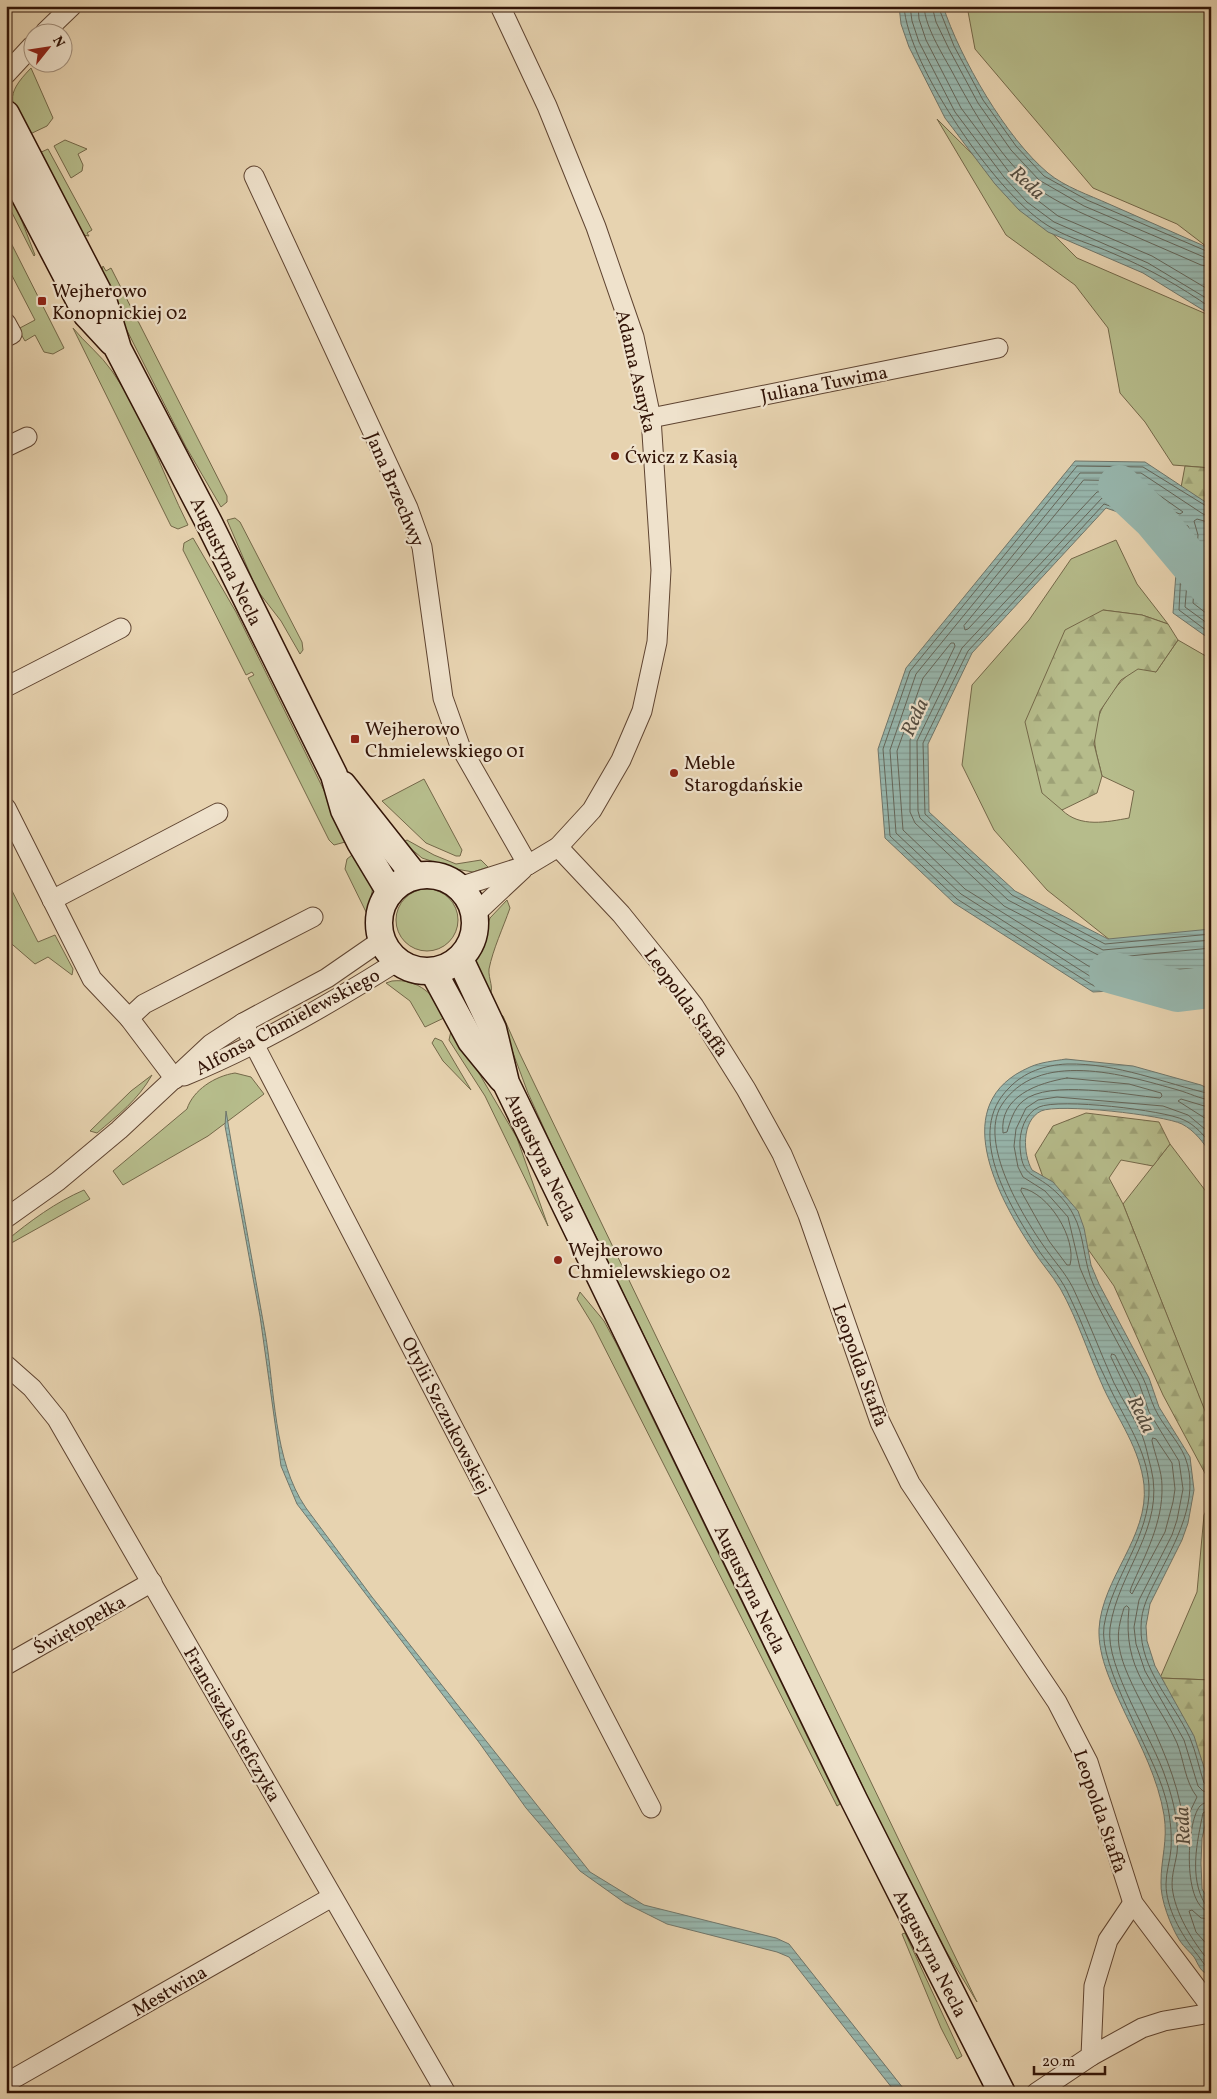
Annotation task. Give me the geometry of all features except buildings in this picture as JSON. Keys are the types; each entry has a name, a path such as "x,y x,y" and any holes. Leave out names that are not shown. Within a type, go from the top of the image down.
{"main road":[{"name":"Augustyna Necla","path":"6,114 104,303 118,349 209,523 334,775 344,810 360,842 390,892"},
{"name":"Augustyna Necla","path":"6,160 87,315 118,349"},
{"name":"Augustyna Necla","path":"334,775 381,831 415,876"},
{"path":"415,876 438,876 459,887 469,899 475,914 475,930 470,946 460,959 447,967 433,971 408,968 388,952 382,940 379,924 382,906 390,892 402,882 415,876"},
{"name":"Augustyna Necla","path":"460,959 493,1029 506,1083 854,1800 1002,2093"},
{"name":"Augustyna Necla","path":"433,971 472,1041 506,1083"}],"street":[{"path":"55,22 72,6"},
{"name":"Adama Asnyka","path":"475,914 528,865 558,847 592,810 621,760 642,712 657,642 661,570 651,418 634,337 596,227 547,106 500,6"},
{"path":"6,74 22,57"},
{"name":"Jana Brzechwy","path":"254,176 408,508 422,547 443,698 460,746 528,865"},
{"path":"6,323 12,334 6,337"},
{"name":"Juliana Tuwima","path":"651,418 998,348"},
{"path":"6,447 27,437"},
{"path":"6,687 121,628"},
{"path":"6,808 92,979 128,1018 176,1079"},
{"path":"52,900 218,812"},
{"name":"Leopolda Staffa","path":"558,847 621,914 694,1006 746,1089 782,1154 808,1215 880,1422 910,1483 1057,1702 1088,1762 1133,1902 1211,2007"},
{"name":"Adama Asnyka","path":"459,887 528,865"},
{"path":"128,1018 144,1004 313,917"},
{"name":"Alfonsa Chmielewskiego","path":"6,1218 58,1181 176,1079 211,1044 243,1023 327,978 382,940"},
{"name":"Alfonsa Chmielewskiego","path":"176,1079 220,1061 254,1043 342,996 398,961"},
{"name":"Otylii Szczukowskiej","path":"243,1023 651,1808"},
{"name":"Franciszka Stefczyka","path":"6,1365 32,1388 57,1419 446,2093"},
{"name":"Świętopełka","path":"6,1665 152,1582"},
{"name":"Mestwina","path":"6,2082 332,1897"},
{"path":"1090,2056 1094,1986 1108,1940 1133,1902"},
{"path":"1036,2093 1090,2056 1142,2028 1164,2021 1211,2013"}],"green space":[{"path":"967,6 1211,6 1211,250 1177,224 1093,188 975,49"},
{"path":"27,72 33,72 53,118 47,126 28,135 17,115 13,100 13,93"},
{"path":"937,119 1077,258 1211,316 1211,468 1173,465 1145,422 1120,393 1108,328 1075,285 1006,235"},
{"path":"65,140 87,149 78,154 83,165 82,171 71,178 54,146"},
{"path":"48,149 92,230 87,233 89,236 83,235 37,154"},
{"path":"6,180 35,255 34,256 6,201"},
{"path":"6,233 64,348 53,354 44,352 35,335 25,341 18,329 35,320 6,264"},
{"path":"103,266 106,271 111,268 227,496 227,502 221,507 186,447 106,289 101,275"},
{"path":"73,328 108,365 124,389 144,427 188,525 178,529 171,526"},
{"path":"1185,466 1211,468 1211,552 1180,493"},
{"path":"235,518 240,522 302,642 303,650 300,654 281,621 257,590 227,520"},
{"path":"193,538 236,612 349,841 334,845 329,840 248,678 254,675 252,672 246,675 183,550 184,543"},
{"path":"1116,540 1137,584 1168,624 1142,615 1103,610 1062,810 1069,816 1085,821 1103,822 1129,818 1134,791 1102,776 1096,749 1095,733 1097,722 1106,701 1129,673 1138,666 1156,672 1178,640 1211,659 1211,955 1115,944 1047,890 994,830 962,765 972,685 1029,620 1071,559"},
{"path":"1103,610 1142,615 1168,624 1178,640 1156,672 1138,669 1121,680 1100,711 1094,744 1102,776 1097,793 1062,810 1042,793 1025,722 1065,630"},
{"path":"424,779 462,850 460,856 426,843 382,801"},
{"path":"407,840 434,855 456,864 481,860 488,867 473,872 456,869 422,858 403,842"},
{"path":"356,852 373,886 368,916 345,869 347,859"},
{"path":"6,879 38,942 55,935 73,969 72,975 48,957 35,964 6,939"},
{"path":"421,889 433,889 449,898 456,908 458,920 456,932 449,942 433,951 421,951 410,946 401,937 396,926 396,914 401,903 410,894"},
{"path":"507,900 510,908 489,969 491,993 489,996 474,968 475,960 490,918"},
{"path":"392,981 410,982 418,985 431,995 448,1016 425,1027 410,1001 386,983"},
{"path":"497,1010 503,1016 977,2002 946,1951 878,1818 552,1146 528,1093"},
{"path":"451,1031 463,1046 517,1138 548,1226 485,1096 449,1040"},
{"path":"435,1038 442,1041 471,1090 443,1061 432,1043"},
{"path":"235,1073 251,1077 264,1094 208,1136 123,1185 113,1171 187,1109 194,1096 206,1085 220,1077"},
{"path":"152,1075 134,1100 120,1113 97,1133 90,1131 131,1091"},
{"path":"1086,1113 1159,1122 1170,1144 1153,1166 1121,1160 1109,1178 1123,1204 1211,1426 1211,1477 1207,1477 1163,1395 1114,1286 1049,1194 1035,1155 1053,1126"},
{"path":"1170,1144 1211,1198 1211,1427 1123,1204"},
{"path":"84,1190 90,1199 6,1246 6,1241 34,1219 63,1200"},
{"path":"580,1292 604,1321 617,1345 840,1804 837,1806 593,1325 577,1299"},
{"path":"1211,1501 1211,1680 1160,1678 1197,1592 1204,1515"},
{"path":"1160,1678 1211,1680 1211,1798"},
{"path":"905,1933 962,2056 957,2059 941,2028 902,1934"}],"water":[{"path":"899,6 943,6 961,49 986,96 1016,139 1048,173 1077,190 1211,249 1211,315 1143,273 1048,232 1019,210 995,184 945,118 909,47 901,24"},
{"path":"1075,461 1145,462 1210,505 1211,640 1173,613 1179,533 1106,508 972,653 928,744 929,812 1015,891 1108,939 1211,929 1211,988 1204,986 1093,992 954,903 885,838 878,749 906,668"},
{"path":"1066,1059 1133,1066 1201,1085 1211,1090 1211,1154 1195,1133 1182,1124 1134,1114 1068,1108 1041,1111 1035,1116 1027,1130 1026,1147 1032,1170 1053,1182 1078,1211 1084,1228 1091,1265 1099,1284 1149,1378 1159,1407 1190,1457 1194,1490 1188,1523 1182,1540 1150,1604 1146,1626 1147,1641 1155,1666 1194,1736 1209,1783 1211,1801 1202,1838 1201,1863 1202,1889 1211,1904 1211,1975 1202,1971 1194,1957 1180,1941 1167,1913 1161,1889 1165,1824 1158,1789 1107,1672 1099,1640 1102,1610 1108,1592 1140,1522 1144,1504 1142,1472 1134,1447 1104,1389 1066,1300 1057,1283 1019,1228 1006,1204 987,1152 985,1127 990,1103 1005,1083 1034,1065"},
{"path":"226,1111 265,1332 281,1446 295,1489 306,1508 372,1597 590,1872 644,1905 776,1938 789,1944 907,2093 896,2093 789,1957 777,1952 667,1924 625,1903 580,1871 526,1808 478,1741 297,1504 281,1466 260,1316 225,1126"}],"waterway":[{"name":"Reda","path":"1119,486 1154,519 1211,587"},
{"name":"Reda","path":"1110,972 1178,991 1211,987"}],"place":[{"name":"Wejherowo Konopnickiej 02","path":"42,301"},
{"name":"Ćwicz z Kasią","path":"615,456"},
{"name":"Wejherowo Chmielewskiego 01","path":"355,739"},
{"name":"Meble Starogdańskie","path":"674,773"},
{"name":"Wejherowo Chmielewskiego 02","path":"558,1260"}]}
